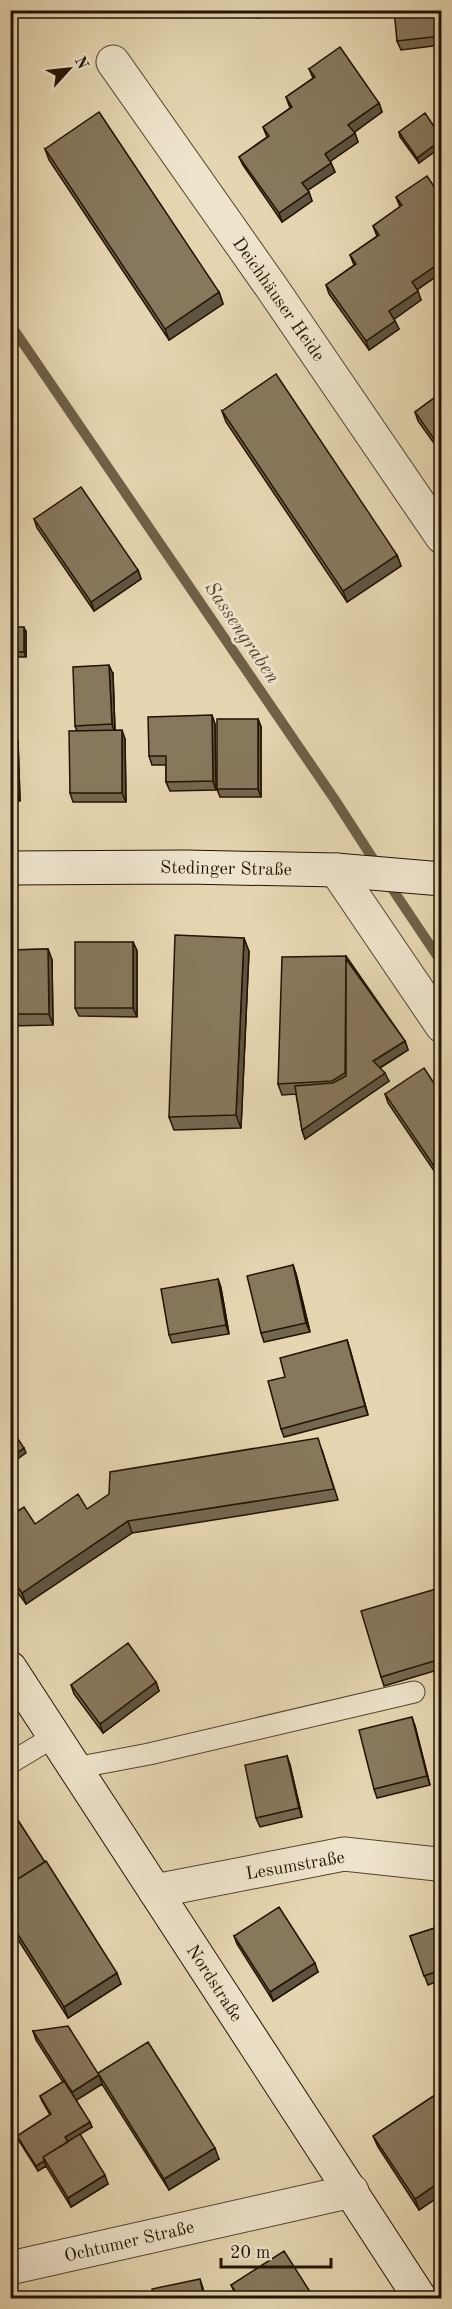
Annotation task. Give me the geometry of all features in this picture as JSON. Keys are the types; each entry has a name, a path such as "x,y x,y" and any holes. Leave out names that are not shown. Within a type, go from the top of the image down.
{"street":[{"name":"Deichhäuser Heide","path":"114,62 272,288 441,537"},
{"name":"Stedinger Straße","path":"10,868 186,867 348,870 441,879"},
{"path":"348,870 441,1026"},
{"name":"Nordstraße","path":"10,1668 420,2298"},
{"name":"Lesumstraße","path":"155,1891 344,1854 437,1864"},
{"name":"Ochtumer Straße","path":"10,2268 352,2191"}],"lane":[{"path":"75,1768 149,1754 414,1692"},
{"path":"10,1763 55,1736"}],"building":[{"path":"394,10 441,10 441,36 397,41"},
{"path":"340,47 379,103 348,125 355,133 325,154 331,163 302,183 309,192 279,213 239,157 269,136 263,127 292,107 286,97 315,77 309,69"},
{"path":"99,112 219,292 165,329 45,149"},
{"path":"425,113 441,140 417,158 399,132"},
{"path":"427,176 441,197 441,249 436,253 441,262 412,282 418,291 389,311 395,321 366,341 326,285 356,264 350,255 379,235 373,226 402,205 396,197"},
{"path":"276,374 397,555 343,591 222,411"},
{"path":"441,393 441,449 415,412"},
{"path":"81,487 138,570 91,602 34,519"},
{"path":"10,627 24,627 24,652 11,652"},
{"path":"109,665 112,724 75,726 73,667"},
{"path":"10,691 12,732 15,732 17,792 10,792"},
{"path":"212,715 213,781 166,782 166,756 149,756 148,717"},
{"path":"217,719 258,719 258,789 217,789"},
{"path":"122,730 122,793 70,793 69,731"},
{"path":"175,935 244,938 236,1115 169,1117"},
{"path":"75,942 133,942 133,1008 75,1008"},
{"path":"48,949 49,1014 10,1014 10,950"},
{"path":"346,956 345,1073 332,1081 278,1084 282,957"},
{"path":"346,959 405,1041 373,1061 385,1073 302,1130 295,1086 333,1083 346,1076"},
{"path":"424,1068 441,1094 441,1170 438,1172 385,1094"},
{"path":"293,1265 306,1323 261,1333 247,1276"},
{"path":"218,1279 226,1325 169,1335 161,1289"},
{"path":"347,1340 365,1406 281,1429 268,1381 285,1377 280,1358"},
{"path":"10,1427 24,1448 10,1458"},
{"path":"318,1438 334,1489 128,1521 22,1593 10,1576 10,1516 24,1507 35,1524 78,1494 87,1509 109,1494 110,1472"},
{"path":"436,1589 441,1608 441,1659 381,1677 361,1611"},
{"path":"128,1643 156,1682 100,1724 71,1685"},
{"path":"412,1717 427,1776 374,1789 359,1730"},
{"path":"287,1756 299,1808 256,1818 245,1765"},
{"path":"10,1808 45,1862 10,1884"},
{"path":"46,1861 117,1973 64,2007 10,1922 10,1884"},
{"path":"279,1907 315,1963 270,1992 234,1936"},
{"path":"441,1926 441,1970 424,1976 410,1936"},
{"path":"68,2026 99,2075 72,2092 33,2031"},
{"path":"148,2042 215,2148 164,2179 98,2073"},
{"path":"64,2081 90,2122 65,2137 68,2142 43,2157 44,2161 36,2166 17,2136 51,2114 40,2096"},
{"path":"441,2091 441,2181 415,2199 373,2136"},
{"path":"80,2134 105,2175 68,2198 43,2157"},
{"path":"284,2251 314,2298 240,2298 231,2285"},
{"path":"200,2279 204,2298 154,2298 152,2289"}],"waterway":[{"name":"Sassengraben","path":"10,324 379,868"},
{"name":"Sassengraben","path":"387,881 442,963"}]}
